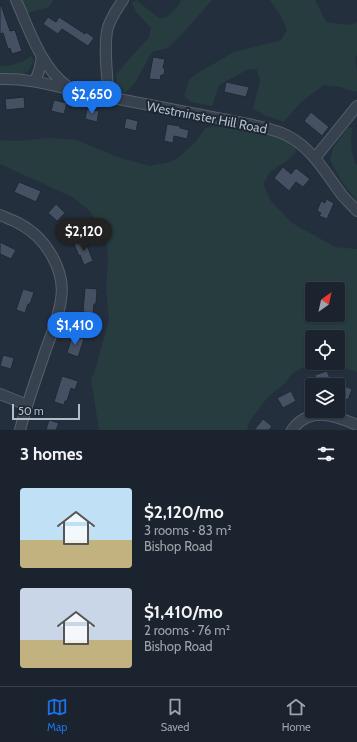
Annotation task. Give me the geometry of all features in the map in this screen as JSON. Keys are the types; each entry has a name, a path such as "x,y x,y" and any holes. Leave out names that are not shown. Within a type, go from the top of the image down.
{"street":[{"path":"16,0 42,56 53,74 71,89"},
{"path":"108,97 106,53 107,30 114,12 123,0"},
{"path":"35,81 42,56"},
{"name":"Westminster Hill Road","path":"0,79 35,81 108,97 268,128 289,136 307,150 315,158 342,195 357,210"},
{"path":"315,158 357,106"},
{"path":"0,215 20,224 47,248 61,277 62,298 57,317 20,430"},
{"path":"0,394 27,405"},
{"path":"292,430 302,420 313,415 336,417 357,425"}],"green space":[{"path":"21,0 53,0 49,7 28,13"},
{"path":"136,0 159,18 167,17 179,5 181,0 212,0 168,48 152,52 134,84 125,93 117,89 116,74 149,37 151,28 136,12 132,3"},
{"path":"270,0 315,0 326,22 350,25 357,22 357,55 355,57 357,70 357,91 354,92 341,87 324,85 300,103 284,122 266,116 253,109 260,81 257,69 247,70 219,85 212,106 191,102 184,96 189,80 196,74 234,52 281,40 287,30 280,14"},
{"path":"31,56 34,60 29,70 24,74 0,75 0,66 16,64"},
{"path":"219,126 264,132 284,138 296,147 295,153 288,160 271,171 263,184 271,201 292,223 335,247 357,249 357,372 345,368 345,330 305,330 305,367 293,373 284,384 268,397 249,422 247,430 99,430 91,379 109,320 106,289 108,257 105,233 88,209 72,197 0,164 0,140 18,141 48,138 77,140 117,157 150,166 169,162 178,158 197,140 205,128"},
{"path":"348,127 352,128 352,152 357,165 357,201 342,182 330,160 333,148"}],"building":[{"path":"1,5 10,31 15,30 22,51 12,54 10,48 8,49 3,33 0,34"},
{"path":"48,17 56,22 59,17 85,34 86,32 94,38 88,46 62,29 58,34 43,24"},
{"path":"153,57 165,59 163,68 165,68 164,75 161,75 160,80 149,79"},
{"path":"226,82 249,87 246,97 224,92"},
{"path":"24,97 25,108 6,110 5,99"},
{"path":"54,100 67,103 64,114 51,111"},
{"path":"87,109 99,111 97,122 85,119"},
{"path":"311,112 329,127 322,136 304,121"},
{"path":"126,118 138,121 136,131 124,128"},
{"path":"167,124 180,126 180,128 189,130 187,139 174,136 173,143 164,141"},
{"path":"283,167 291,174 296,168 310,179 303,187 296,182 289,191 274,178"},
{"path":"19,182 41,191 36,202 14,192"},
{"path":"326,199 334,203 327,219 319,216 321,213 317,211 321,201 325,203"},
{"path":"56,204 65,213 57,221 48,213"},
{"path":"85,240 93,261 84,265 74,244"},
{"path":"0,242 16,250 11,259 0,254"},
{"path":"85,288 97,289 96,304 94,304 93,313 83,312"},
{"path":"23,289 34,292 25,313 16,310"},
{"path":"72,336 84,339 78,357 67,353"},
{"path":"3,355 14,358 11,369 0,366"},
{"path":"327,371 330,378 316,378 315,375"},
{"path":"62,376 78,381 75,390 71,388 67,401 65,401 64,405 54,402"},
{"path":"345,386 352,389 348,400 345,399"},
{"path":"291,391 296,401 283,408 277,398"},
{"path":"263,419 272,426 269,430 254,430"},
{"path":"49,420 59,423 56,430 46,430"}]}
